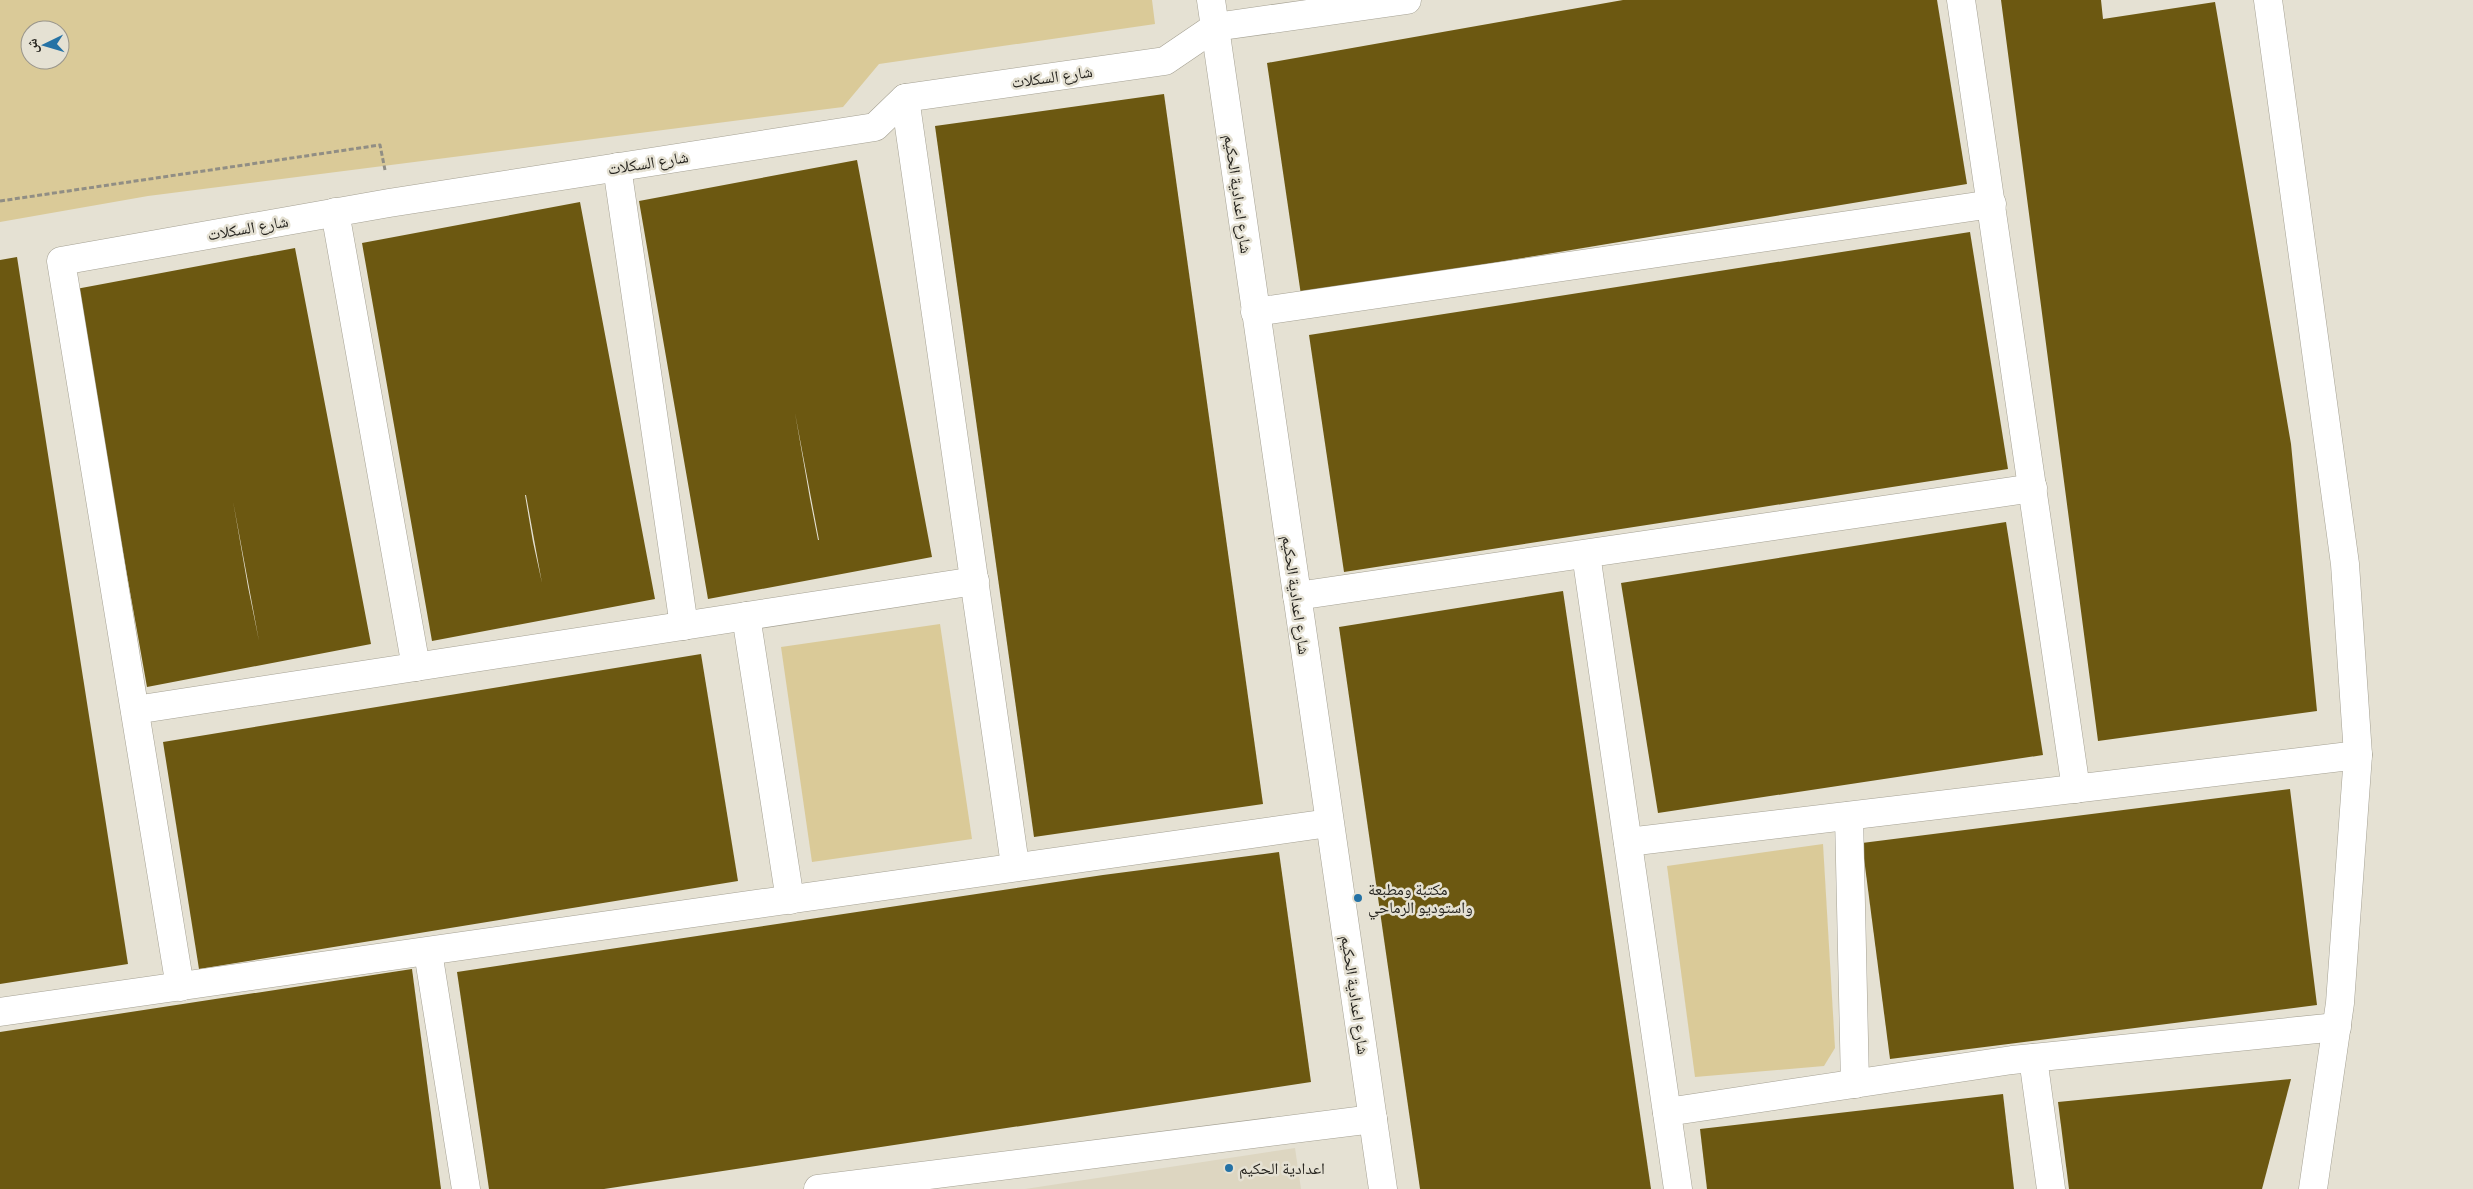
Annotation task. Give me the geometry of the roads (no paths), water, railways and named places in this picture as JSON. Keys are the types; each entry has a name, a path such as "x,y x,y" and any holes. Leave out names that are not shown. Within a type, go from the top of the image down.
{"street":[{"name":"شارع اعدادية الحكيم","path":"1212,0 1255,312 1383,1189"},
{"path":"1215,28 1407,0"},
{"path":"1961,0 2076,789"},
{"path":"2268,0 2344,554 2358,755 2337,1026 2313,1189"},
{"name":"شارع السكلات","path":"135,710 62,261 389,203 874,127 905,98 1165,61 1215,28"},
{"path":"905,98 1014,865"},
{"path":"618,167 684,626"},
{"path":"1255,312 1992,204"},
{"path":"335,212 416,667"},
{"path":"1296,596 2033,488"},
{"path":"1586,554 1678,1189"},
{"path":"180,987 135,710 975,581"},
{"path":"746,616 790,900"},
{"path":"1628,842 2358,755"},
{"path":"1849,816 1855,1084"},
{"path":"0,1012 790,900 1014,865 1329,823"},
{"path":"428,952 466,1189"},
{"path":"1667,1112 2033,1058 2337,1026"},
{"path":"2033,1058 2051,1189"},
{"path":"818,1189 895,1184 1373,1119"}],"place":[{"name":"مكتبة ومطبعة واستوديو الرماحي","path":"1358,898"},
{"name":"اعدادية الحكيم","path":"1229,1168"}]}
